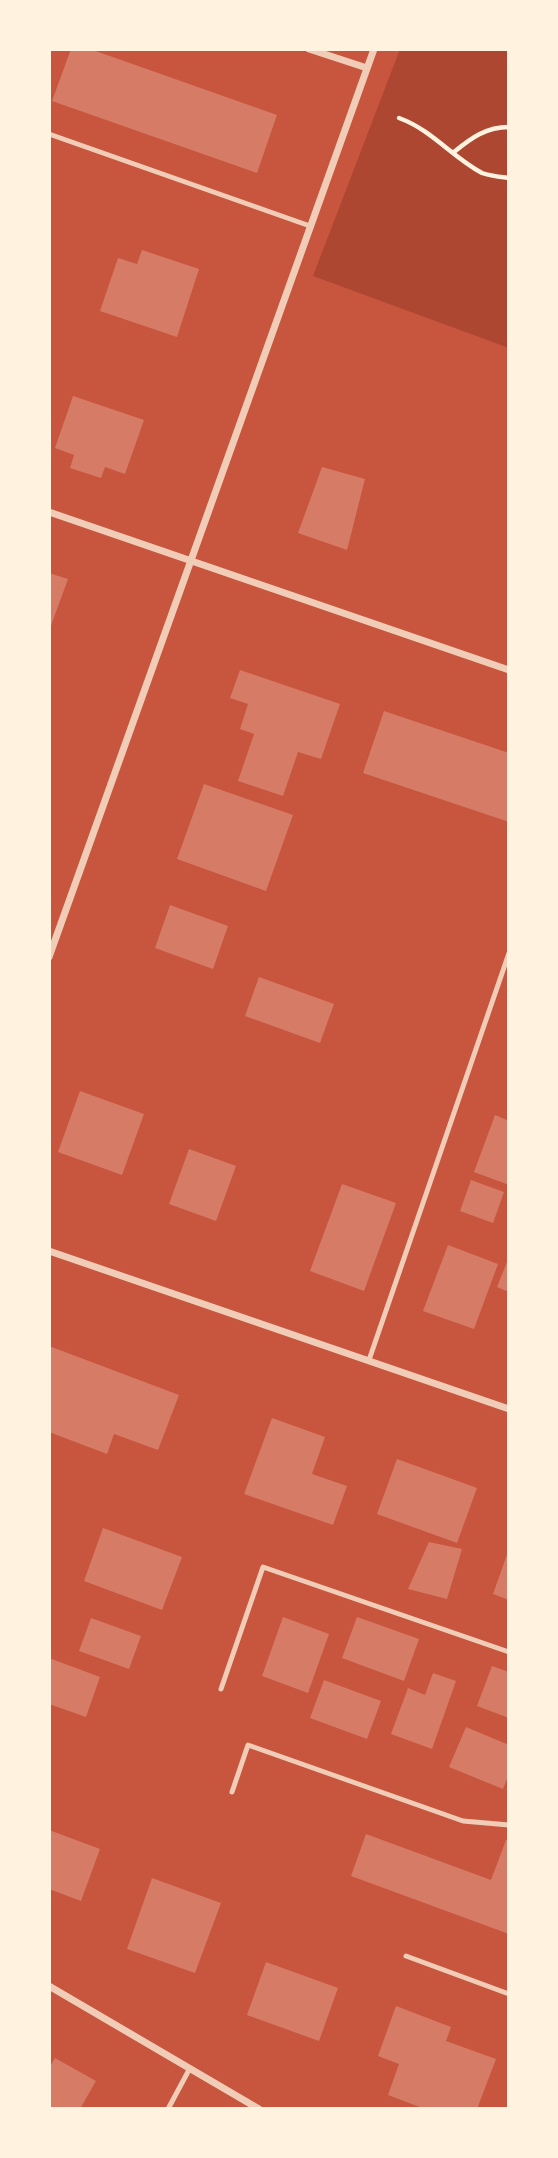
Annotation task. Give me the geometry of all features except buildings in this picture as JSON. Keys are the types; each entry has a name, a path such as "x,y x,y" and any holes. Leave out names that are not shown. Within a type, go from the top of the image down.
{"street":[{"path":"309,49 367,68"},
{"path":"49,957 374,49"},
{"path":"49,512 509,670"},
{"path":"49,1251 509,1409"},
{"path":"49,1986 259,2109"}],"lane":[{"path":"49,134 310,226"},
{"path":"369,1360 509,953"},
{"path":"221,1689 263,1567 509,1652"},
{"path":"232,1792 248,1745 463,1821 509,1825"},
{"path":"407,1956 509,1994"},
{"path":"168,2109 190,2068"}],"path":[{"path":"399,118 415,124 483,174 509,178"},
{"path":"454,152 474,135 498,127 509,127"}],"shaded area":[{"path":"400,49 509,49 509,348 313,276"}]}
